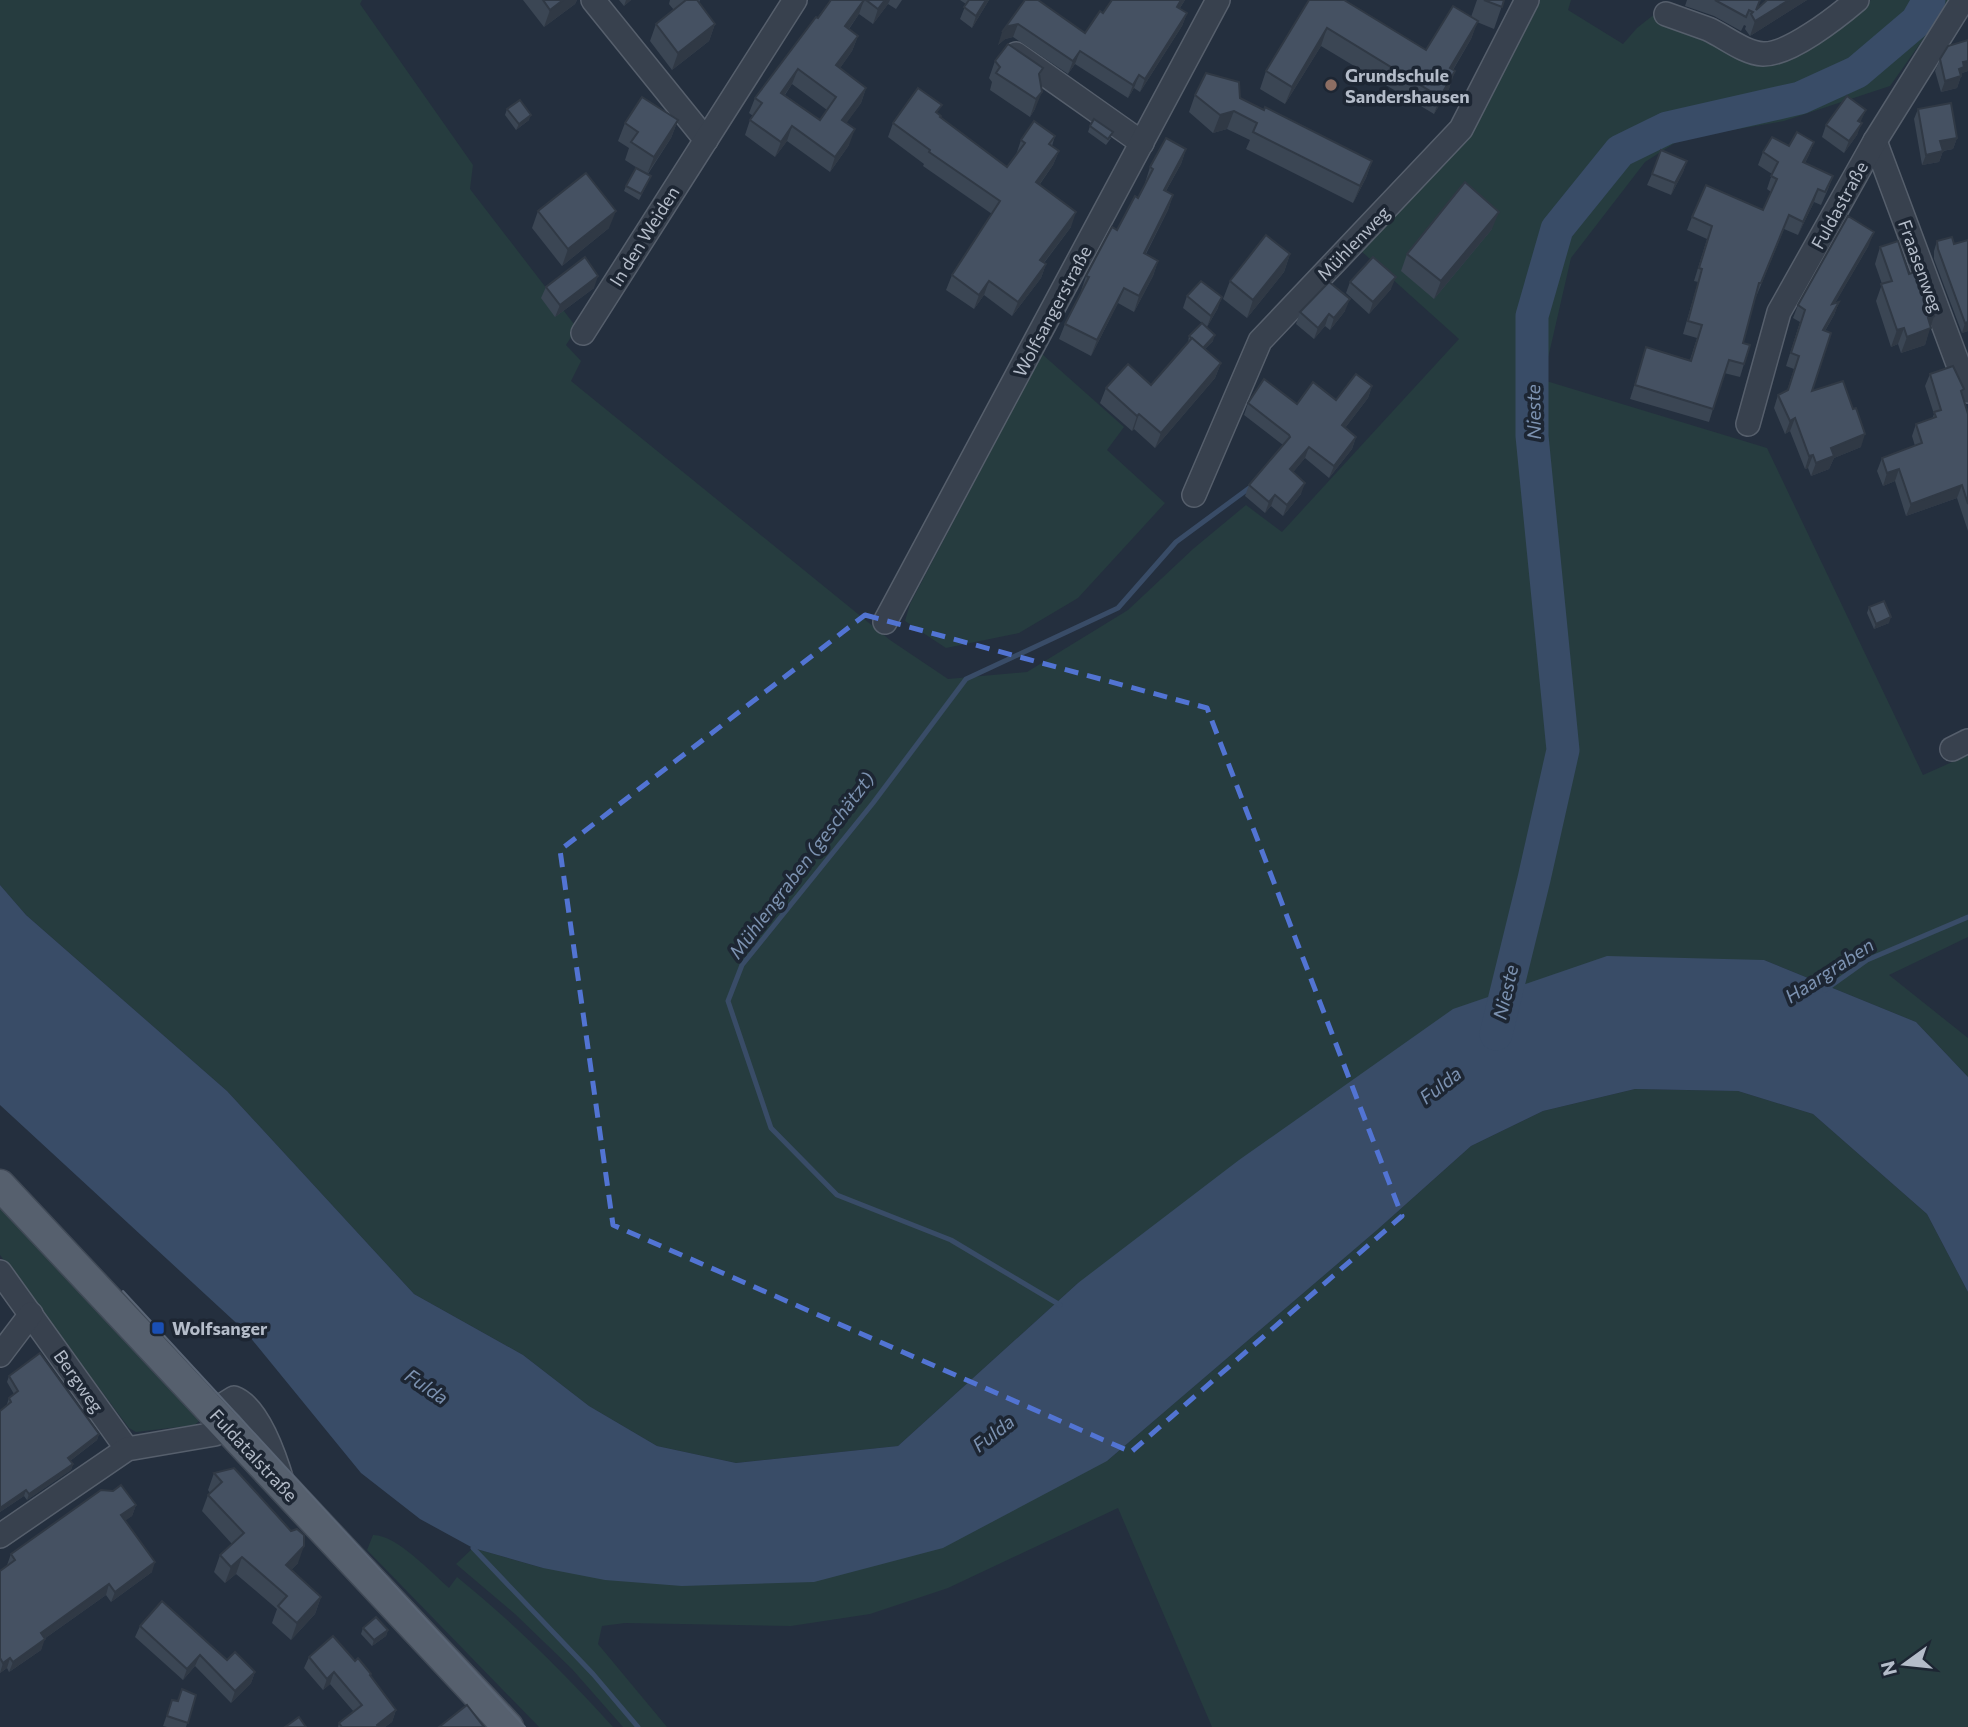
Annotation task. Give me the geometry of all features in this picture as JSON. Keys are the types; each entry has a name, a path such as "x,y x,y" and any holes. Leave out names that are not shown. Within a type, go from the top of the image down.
{"main road":[{"name":"Fuldatalstraße","path":"0,1185 508,1727"}],"street":[{"path":"593,0 706,139"},
{"name":"In den Weiden","path":"583,333 795,0"},
{"name":"Wolfsangerstraße","path":"885,622 1218,0"},
{"name":"Mühlenweg","path":"1194,495 1260,341 1461,129 1527,0"},
{"path":"1666,14 1708,29 1763,54 1782,49 1827,25 1857,0"},
{"name":"Fuldastraße","path":"1748,424 1779,312 1875,141 1963,0"},
{"path":"1010,51 1142,143"},
{"name":"Fraasenweg","path":"1875,141 1968,391"},
{"name":"Bergweg","path":"0,1272 127,1449"},
{"path":"0,1355 31,1314"},
{"path":"0,1536 127,1449 215,1434 219,1418"}],"highlighted area":[{"path":"865,615 1207,708 1402,1216 1131,1452 613,1225 560,850"}],"green space":[{"path":"0,0 362,0 360,4 473,165 470,189 577,328 566,345 581,361 571,381 890,640 948,679 1027,672 1128,610 1193,549 1246,505 1282,532 1459,339 1360,250 1506,56 1540,0 1571,0 1568,10 1623,44 1656,13 1734,54 1833,30 1871,0 1951,0 1890,86 1784,121 1681,139 1645,162 1571,258 1543,380 1767,448 1923,775 1968,755 1968,937 1889,975 1968,1038 1968,1077 1916,1022 1764,960 1078,1283 898,1446 736,1463 657,1446 589,1406 523,1355 414,1294 227,1091 26,915 0,885"},
{"path":"1042,354 1124,427 1107,450 1165,503 1078,598 1019,633 946,648 905,621 910,604"},
{"path":"1635,1089 1738,1091 1813,1114 1927,1214 1968,1292 1968,1727 1212,1727 1118,1508 948,1588 870,1614 791,1626 625,1623 602,1626 598,1644 667,1727 623,1727 572,1669 515,1614 456,1564 473,1548 543,1568 1107,1461 1471,1146 1543,1111"},
{"path":"0,1207 199,1421 195,1425 136,1432 129,1428 0,1255"},
{"path":"373,1535 382,1536 402,1547 449,1588 457,1577 538,1649 613,1727 539,1727 367,1550"}],"water":[{"name":"Fulda","path":"0,885 26,915 227,1091 414,1294 523,1355 589,1406 657,1446 736,1463 898,1446 1078,1283 1239,1160 1453,1009 1607,956 1764,960 1916,1022 1968,1077 1968,1292 1927,1214 1813,1114 1738,1091 1635,1089 1543,1111 1471,1146 1107,1461 943,1548 814,1582 682,1586 605,1580 543,1568 473,1548 420,1519 361,1473 245,1331 0,1105"}],"building":[{"path":"543,0 563,0 550,10"},
{"path":"686,0 697,0 715,24 678,53 656,24"},
{"path":"831,0 864,0 845,26 858,36 836,65 866,88 842,120 855,129 835,157 792,126 781,142 750,120 762,103 755,98 816,17 818,18","holes":["798,69 836,97 820,120 781,93"]},
{"path":"866,0 885,0 878,9"},
{"path":"969,0 986,0 976,16 964,7"},
{"path":"1025,0 1038,0 1085,33 1100,11 1103,13 1112,0 1181,0 1177,7 1187,13 1145,79 1139,75 1133,85 1080,51 1073,61 1018,24 1009,26 1002,32"},
{"path":"1309,0 1344,0 1426,50 1453,6 1478,21 1450,68 1455,71 1440,97 1327,28 1292,87 1266,71"},
{"path":"1484,0 1504,0 1502,7"},
{"path":"1715,0 1760,0 1756,10 1767,0 1789,0 1755,21 1751,14 1753,12 1749,10 1746,17"},
{"path":"1968,40 1968,61 1963,62 1964,67 1959,69 1961,76 1945,81 1940,59 1948,46"},
{"path":"1008,44 1043,68 1039,74 1042,92 1036,99 996,73 1000,67 995,61"},
{"path":"1206,73 1239,82 1240,98 1264,110 1265,107 1372,161 1360,186 1253,132 1257,123 1234,111 1220,115 1195,95"},
{"path":"918,88 942,105 936,112 940,117 1007,167 1025,143 1021,140 1034,121 1055,136 1049,144 1059,151 1036,182 1076,212 1040,260 1046,264 1018,302 989,281 979,295 952,275 1000,201 929,152 930,150 893,123"},
{"path":"1847,96 1866,110 1858,121 1862,123 1849,141 1826,125"},
{"path":"642,97 678,120 654,157 631,142 638,132 625,123"},
{"path":"520,100 531,115 519,124 507,109"},
{"path":"1951,103 1957,138 1940,141 1943,151 1926,155 1918,109"},
{"path":"1094,119 1113,132 1108,139 1090,126"},
{"path":"1797,132 1814,142 1803,162 1833,176 1825,192 1818,189 1803,222 1789,215 1759,283 1743,343 1750,345 1744,364 1729,360 1713,409 1635,385 1646,347 1691,361 1702,325 1688,321 1702,269 1699,268 1712,226 1692,217 1706,185 1763,210 1777,179 1771,176 1778,162 1763,152 1772,137 1789,146"},
{"path":"1166,138 1186,149 1164,190 1173,195 1144,253 1158,261 1139,296 1124,288 1097,340 1065,324 1112,227 1117,230 1135,196 1138,198 1153,169 1150,167"},
{"path":"1661,150 1687,161 1675,183 1652,174"},
{"path":"636,168 651,176 641,194 626,186"},
{"path":"586,173 616,211 568,249 538,211"},
{"path":"1465,182 1499,212 1441,281 1407,254"},
{"path":"1848,216 1874,232 1832,304 1839,302 1823,330 1831,333 1812,391 1843,381 1865,434 1831,448 1834,456 1816,463 1813,455 1809,456 1795,418 1790,421 1778,395 1788,390 1799,356 1791,353 1805,310 1798,305"},
{"path":"1266,235 1290,254 1253,300 1230,281"},
{"path":"1952,237 1954,244 1968,240 1968,322 1965,323 1938,249 1937,241"},
{"path":"1898,241 1909,274 1918,271 1934,316 1928,318 1931,328 1907,337 1904,328 1897,330 1881,284 1892,281 1880,247"},
{"path":"585,257 598,276 560,305 546,287"},
{"path":"1373,257 1396,277 1373,302 1350,282"},
{"path":"1201,281 1222,297 1211,316 1187,296"},
{"path":"1329,282 1350,299 1334,318 1329,314 1318,328 1300,312"},
{"path":"1202,323 1215,335 1203,348 1189,336"},
{"path":"1192,338 1221,363 1161,433 1106,388 1128,364 1151,385"},
{"path":"1953,366 1964,389 1961,391 1968,414 1968,504 1962,485 1911,504 1899,469 1887,473 1882,458 1922,443 1916,424 1936,417 1934,412 1941,410 1930,374"},
{"path":"1356,374 1372,386 1342,425 1356,437 1334,466 1309,447 1290,469 1305,483 1287,505 1275,495 1269,502 1249,485 1290,437 1248,403 1264,379 1297,404 1313,382 1336,400"},
{"path":"1884,601 1891,617 1876,624 1869,607"},
{"path":"40,1353 99,1434 68,1458 73,1464 29,1494 26,1490 0,1508 0,1411 11,1402 9,1398 18,1391 9,1376"},
{"path":"234,1468 291,1531 297,1529 304,1535 304,1546 286,1565 321,1597 297,1623 278,1606 287,1596 242,1557 231,1567 220,1555 244,1533 208,1495 222,1482 214,1473"},
{"path":"121,1485 136,1505 121,1515 155,1562 115,1592 109,1584 41,1633 45,1639 13,1662 10,1658 3,1663 0,1658 0,1571 15,1560 11,1554 101,1490 113,1491"},
{"path":"162,1601 227,1660 235,1652 255,1672 235,1691 200,1655 187,1669 140,1626"},
{"path":"376,1617 388,1630 374,1640 363,1628"},
{"path":"333,1636 355,1661 358,1658 396,1710 377,1725 378,1727 342,1727 339,1723 362,1705 334,1672 327,1679 309,1657"},
{"path":"182,1689 196,1695 188,1723 167,1716 172,1700 178,1701"},
{"path":"467,1705 484,1727 439,1727"},
{"path":"299,1717 306,1727 285,1727"}],"waterway":[{"name":"Nieste","path":"1496,1034 1563,750 1532,436 1532,316 1557,229 1620,151 1667,128 1800,98 1857,72 1917,21 1929,0"},
{"name":"Mühlengraben (geschätzt)","path":"1060,1305 951,1240 837,1195 771,1128 728,1001 742,965 873,803 966,679 1118,608 1176,542 1252,486"},
{"name":"Haargraben","path":"1825,990 1867,960 1968,917"},
{"path":"473,1548 593,1674 638,1727"}],"tram line":[{"path":"123,1291 525,1727"}],"place":[{"name":"Grundschule Sandershausen","path":"1331,85"},
{"name":"Wolfsanger","path":"158,1328"}]}
